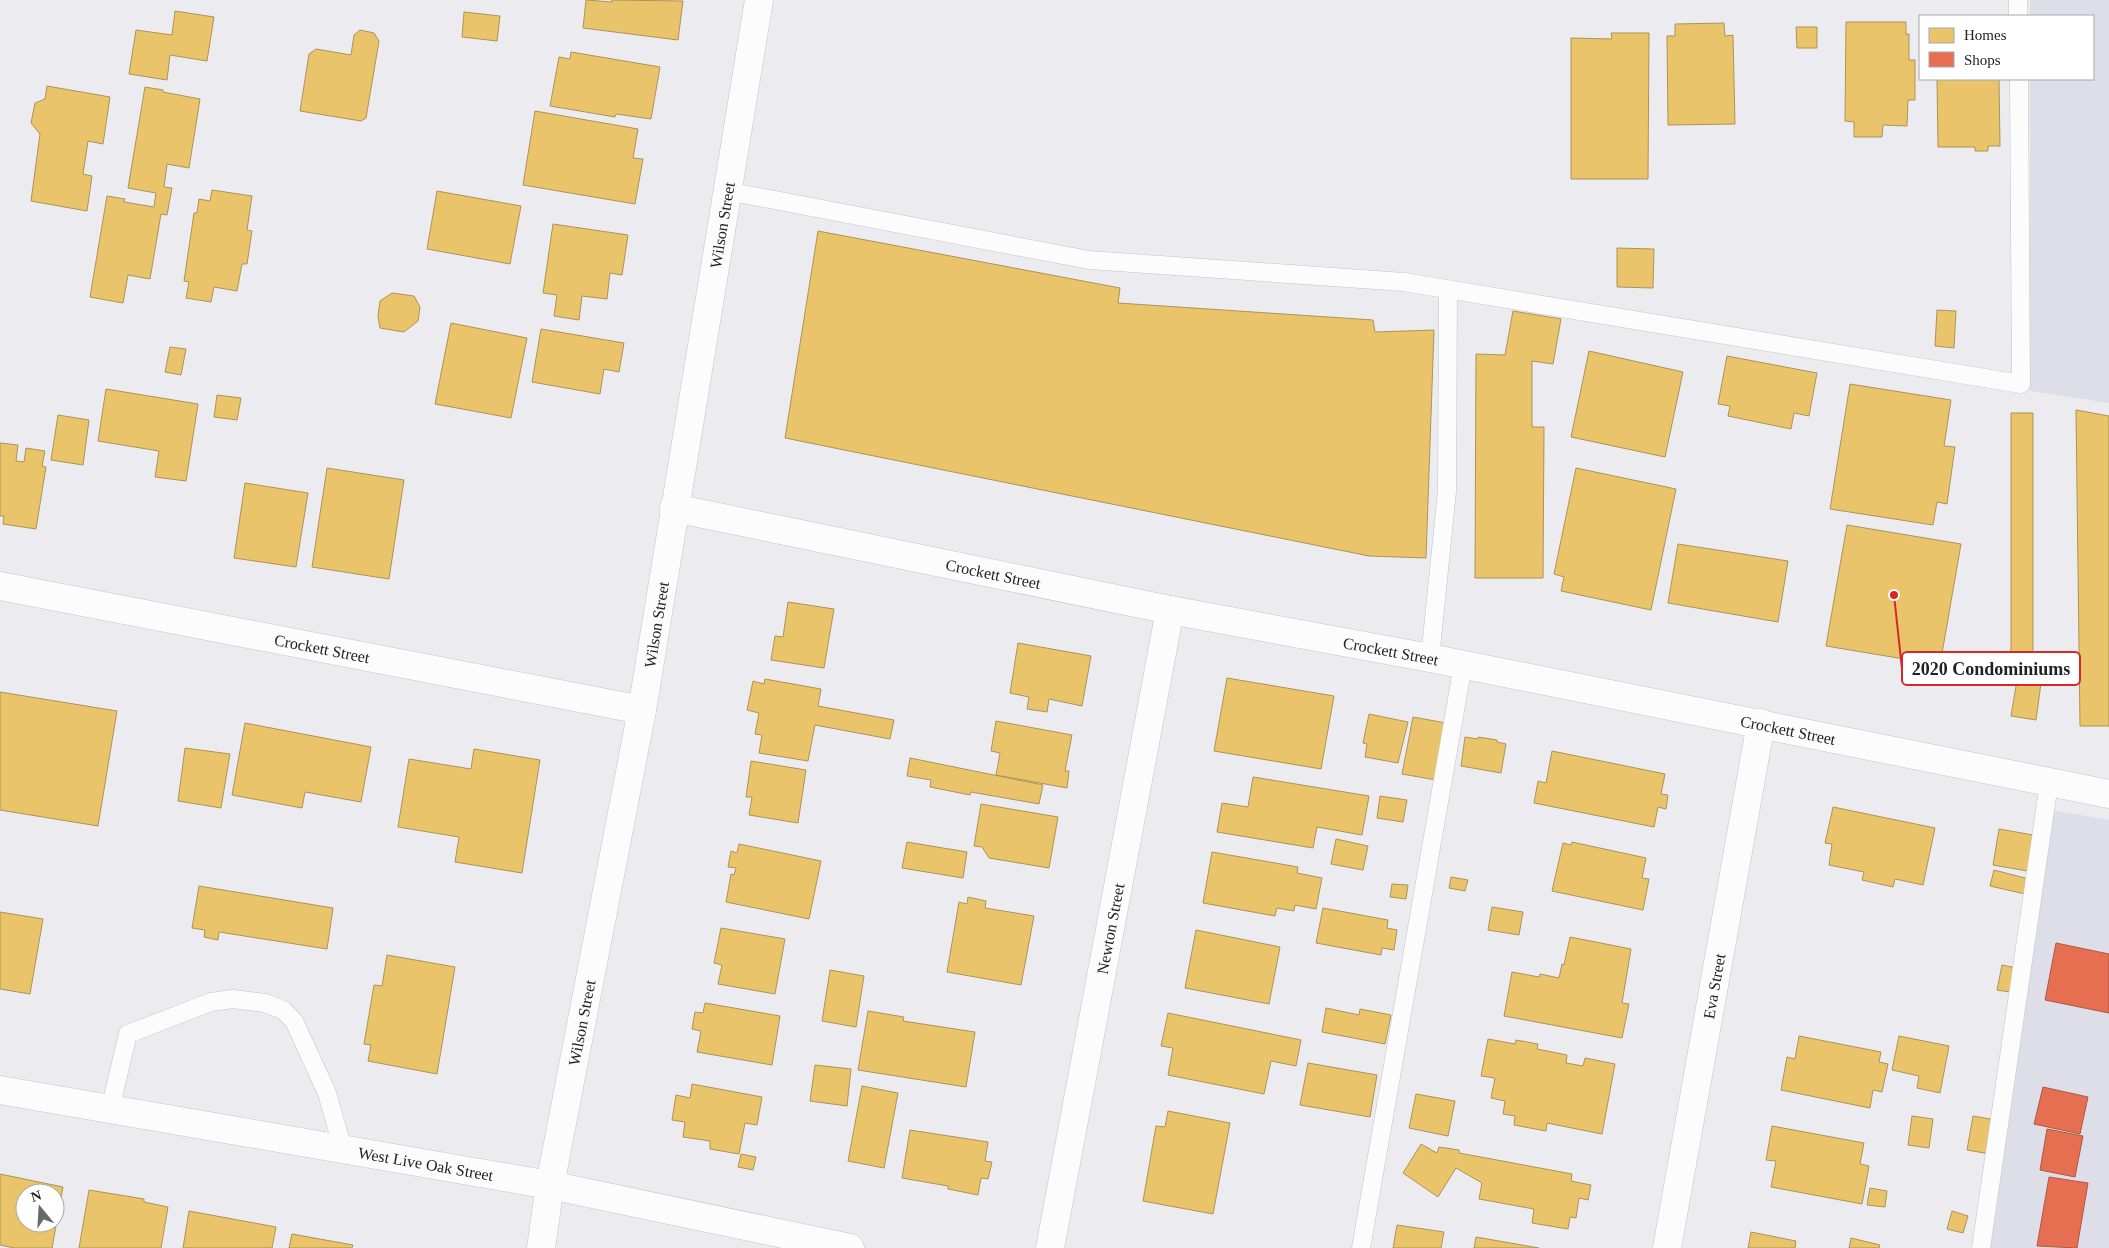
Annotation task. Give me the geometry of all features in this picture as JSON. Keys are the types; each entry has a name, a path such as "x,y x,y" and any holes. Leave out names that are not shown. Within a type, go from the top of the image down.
{"street":[{"name":"Wilson Street","path":"541,1248 550,1185 642,710 759,0"},
{"name":"Crockett Street","path":"674,508 1170,610 1430,658 1761,723 2049,784 2109,794"},
{"name":"Crockett Street","path":"0,586 642,710"},
{"name":"Newton Street","path":"1050,1248 1170,610"},
{"name":"Eva Street","path":"1666,1248 1761,723"},
{"name":"West Live Oak Street","path":"0,1090 550,1185 850,1248"}],"lane":[{"path":"2018,0 2018,15"},
{"path":"727,191 1089,260 1404,282 2021,384 2019,80"},
{"path":"1430,658 1447,491 1448,289"},
{"path":"1361,1248 1463,665"},
{"path":"1980,1248 2049,784"},
{"path":"110,1109 128,1034 211,1002 233,999 265,1003 284,1010 294,1021 327,1093 344,1149"}],"shaded area":[{"path":"2030,0 2109,0 2109,403 2030,391 2030,80 2094,80 2094,15 2030,15"},
{"path":"2052,810 2109,820 2109,1248 1990,1248"}],"building: Homes":[{"path":"586,0 612,2 612,0 683,1 678,40 583,28"},
{"path":"175,11 214,17 207,61 170,55 167,80 129,74 136,30 172,35"},
{"path":"464,12 500,16 497,41 462,37"},
{"path":"1846,22 1906,22 1906,34 1909,34 1909,60 1915,60 1915,100 1908,100 1907,126 1883,125 1882,137 1854,137 1854,122 1845,121"},
{"path":"1724,23 1725,36 1733,35 1735,124 1668,125 1667,36 1675,36 1675,24"},
{"path":"1796,27 1817,27 1817,48 1797,48"},
{"path":"360,30 374,33 379,41 366,118 361,121 300,111 309,54 316,49 351,55 354,35"},
{"path":"1611,33 1649,33 1648,179 1571,179 1571,38 1612,39"},
{"path":"571,52 660,67 651,119 616,114 615,117 550,106 559,57 570,59"},
{"path":"1937,80 1999,80 2000,146 1988,146 1988,151 1975,151 1975,147 1938,147"},
{"path":"47,86 110,97 103,144 88,141 83,174 92,176 87,211 31,201 40,134 31,123 35,103 45,99"},
{"path":"145,87 200,99 189,168 167,164 164,187 172,188 167,215 161,214 150,279 128,275 123,303 90,297 107,196 125,199 124,202 154,207 156,193 128,188"},
{"path":"535,111 638,129 633,158 643,159 635,204 523,185"},
{"path":"212,190 252,196 247,230 252,231 247,264 242,264 237,291 214,287 211,302 186,298 189,282 184,281 194,213 197,213 199,199 210,201"},
{"path":"437,191 521,206 510,264 427,249"},
{"path":"553,224 628,235 622,275 610,273 607,299 582,296 579,320 554,316 557,295 543,293"},
{"path":"818,231 1120,288 1118,303 1373,320 1375,332 1434,330 1426,558 1369,556 785,438"},
{"path":"1617,248 1654,249 1653,288 1617,287"},
{"path":"392,293 414,296 420,307 418,321 404,332 380,328 378,316 380,301"},
{"path":"1937,310 1956,311 1954,348 1935,346"},
{"path":"1513,311 1561,319 1553,364 1532,361 1532,427 1544,427 1543,578 1475,578 1476,354 1505,355"},
{"path":"451,323 527,338 511,418 435,404"},
{"path":"541,329 624,343 619,372 604,369 600,394 532,382"},
{"path":"170,347 186,349 181,375 165,372"},
{"path":"1589,351 1683,372 1665,457 1571,437"},
{"path":"1727,356 1817,373 1809,416 1794,413 1791,429 1728,416 1730,406 1718,404"},
{"path":"1850,384 1951,400 1944,446 1955,447 1947,504 1937,502 1933,525 1830,509"},
{"path":"106,389 198,404 186,481 155,477 159,451 98,441"},
{"path":"217,395 241,398 237,420 214,417"},
{"path":"2076,410 2109,416 2109,726 2080,726"},
{"path":"2011,413 2033,413 2033,683 2041,683 2036,720 2011,716 2017,680 2011,680"},
{"path":"58,415 89,420 83,465 51,460"},
{"path":"0,443 18,445 16,461 24,462 26,448 45,451 42,466 46,467 36,529 3,524 4,516 0,516"},
{"path":"327,468 404,480 389,579 312,567"},
{"path":"1576,468 1676,489 1651,610 1561,591 1564,577 1554,574"},
{"path":"245,483 308,493 296,567 234,558"},
{"path":"1847,525 1961,544 1940,665 1826,646"},
{"path":"1678,544 1788,561 1778,622 1668,603"},
{"path":"788,602 834,609 824,668 771,660 775,636 783,637"},
{"path":"1018,643 1091,656 1082,706 1049,699 1047,712 1027,709 1029,697 1010,693"},
{"path":"1227,678 1334,696 1321,769 1214,751"},
{"path":"765,679 821,689 818,706 894,720 890,739 815,725 808,761 759,753 762,735 755,734 759,713 747,710 753,681 764,684"},
{"path":"0,692 117,711 98,826 0,810"},
{"path":"1369,714 1408,722 1398,763 1365,757 1367,744 1363,743"},
{"path":"1413,717 1446,723 1436,780 1402,774"},
{"path":"996,721 1072,735 1065,771 1069,771 1067,788 996,775 1000,753 991,751"},
{"path":"245,723 371,747 361,802 305,792 302,808 232,795"},
{"path":"1465,737 1497,740 1497,742 1506,744 1501,773 1461,766"},
{"path":"185,748 230,754 221,808 178,801"},
{"path":"474,749 540,760 522,873 455,862 459,837 398,827 409,759 471,769"},
{"path":"1552,751 1665,774 1661,794 1668,795 1666,809 1658,807 1654,827 1534,803 1538,781 1546,783"},
{"path":"910,758 1043,785 1039,804 971,792 970,795 930,787 931,780 907,776"},
{"path":"751,761 806,770 798,823 749,815 752,797 746,797"},
{"path":"1253,777 1369,796 1362,835 1317,827 1313,848 1217,832 1222,803 1248,807"},
{"path":"1380,796 1407,800 1403,822 1377,818"},
{"path":"981,804 1058,817 1049,868 989,858 982,847 974,846"},
{"path":"1833,807 1935,828 1923,885 1895,879 1893,887 1862,880 1864,872 1829,865 1832,844 1825,843"},
{"path":"1999,829 2039,836 2033,872 1993,865"},
{"path":"1336,839 1368,846 1363,870 1331,864"},
{"path":"907,842 967,852 963,878 902,868"},
{"path":"1572,842 1646,858 1642,878 1649,879 1643,910 1552,891 1563,843 1571,845"},
{"path":"739,844 821,861 809,919 726,902 731,874 734,875 736,868 728,867 731,851 737,853"},
{"path":"1212,852 1298,867 1297,873 1322,878 1316,909 1295,905 1294,911 1277,908 1275,916 1203,903"},
{"path":"1994,870 2029,879 2025,894 1990,886"},
{"path":"1451,877 1468,880 1465,891 1449,888"},
{"path":"1392,884 1408,885 1406,899 1390,897"},
{"path":"199,886 333,908 327,949 219,932 218,940 204,937 205,930 192,928"},
{"path":"968,897 986,901 985,908 1034,916 1021,985 947,972 959,902 967,904"},
{"path":"1492,907 1523,912 1519,935 1488,930"},
{"path":"1323,908 1388,920 1387,928 1397,930 1394,950 1382,948 1381,955 1316,943"},
{"path":"0,912 43,919 30,994 0,989"},
{"path":"721,928 785,939 775,994 718,984 722,965 714,963"},
{"path":"1196,930 1280,947 1269,1004 1185,988"},
{"path":"1570,937 1631,949 1622,1003 1629,1004 1622,1038 1504,1016 1512,972 1539,977 1540,974 1559,978"},
{"path":"387,955 455,967 437,1074 368,1061 371,1045 364,1044 374,985 382,986"},
{"path":"2002,965 2021,969 2016,993 1997,990"},
{"path":"830,970 864,976 856,1027 822,1021"},
{"path":"705,1003 780,1016 772,1065 697,1052 701,1031 692,1029 695,1012 703,1013"},
{"path":"1326,1008 1359,1015 1360,1009 1391,1015 1385,1044 1322,1032"},
{"path":"868,1011 904,1017 903,1021 975,1032 966,1087 858,1070"},
{"path":"1168,1013 1301,1040 1296,1066 1271,1061 1264,1094 1168,1075 1173,1048 1161,1046"},
{"path":"1799,1036 1881,1052 1879,1062 1888,1064 1882,1092 1873,1090 1870,1108 1781,1090 1787,1057 1795,1059"},
{"path":"1899,1036 1949,1046 1940,1093 1917,1088 1919,1076 1892,1070"},
{"path":"1488,1039 1515,1044 1516,1040 1538,1044 1537,1049 1567,1055 1566,1063 1583,1066 1585,1058 1615,1064 1602,1134 1547,1123 1546,1131 1514,1125 1515,1116 1503,1114 1505,1101 1491,1098 1495,1078 1481,1076"},
{"path":"1308,1063 1377,1075 1370,1117 1300,1105"},
{"path":"815,1065 851,1069 847,1106 810,1101"},
{"path":"692,1084 762,1097 757,1125 745,1123 739,1154 710,1149 710,1141 683,1137 685,1122 672,1120 676,1095 690,1098"},
{"path":"862,1086 898,1093 884,1168 848,1161"},
{"path":"1416,1094 1455,1101 1448,1136 1409,1128"},
{"path":"1168,1111 1230,1123 1213,1214 1143,1201 1156,1126 1165,1127"},
{"path":"1912,1116 1933,1119 1929,1148 1908,1145"},
{"path":"1973,1116 1996,1120 1990,1154 1967,1150"},
{"path":"1772,1126 1864,1143 1860,1164 1869,1166 1862,1204 1771,1187 1776,1161 1766,1160"},
{"path":"910,1130 988,1142 985,1161 992,1162 988,1179 981,1178 978,1195 948,1189 948,1186 902,1178"},
{"path":"1421,1144 1437,1153 1439,1147 1459,1150 1459,1153 1572,1174 1571,1181 1591,1185 1588,1200 1579,1198 1576,1218 1570,1217 1568,1229 1532,1223 1534,1209 1479,1199 1482,1183 1456,1168 1438,1197 1403,1173"},
{"path":"741,1154 756,1157 753,1170 738,1167"},
{"path":"0,1174 44,1183 15,1183 15,1233 55,1233 52,1248 14,1248 0,1245"},
{"path":"1870,1188 1887,1191 1885,1207 1867,1205"},
{"path":"89,1190 144,1199 144,1202 168,1207 161,1248 79,1248"},
{"path":"189,1211 276,1227 272,1248 183,1248"},
{"path":"1952,1211 1968,1216 1963,1233 1947,1229"},
{"path":"1397,1225 1444,1232 1441,1248 1393,1248"},
{"path":"1751,1232 1796,1241 1795,1248 1748,1248"},
{"path":"292,1234 353,1245 352,1248 289,1248"},
{"path":"1476,1237 1539,1248 1474,1248"},
{"path":"1851,1238 1880,1245 1879,1248 1849,1248"}],"building: Shops":[{"path":"2056,943 2109,954 2109,1013 2045,1000"},
{"path":"2043,1087 2088,1097 2080,1134 2034,1124"},
{"path":"2047,1129 2083,1136 2075,1177 2040,1170"},
{"path":"2049,1177 2088,1183 2077,1248 2037,1246"}],"place":[{"name":"2020 Condominiums","path":"1894,595"}]}
